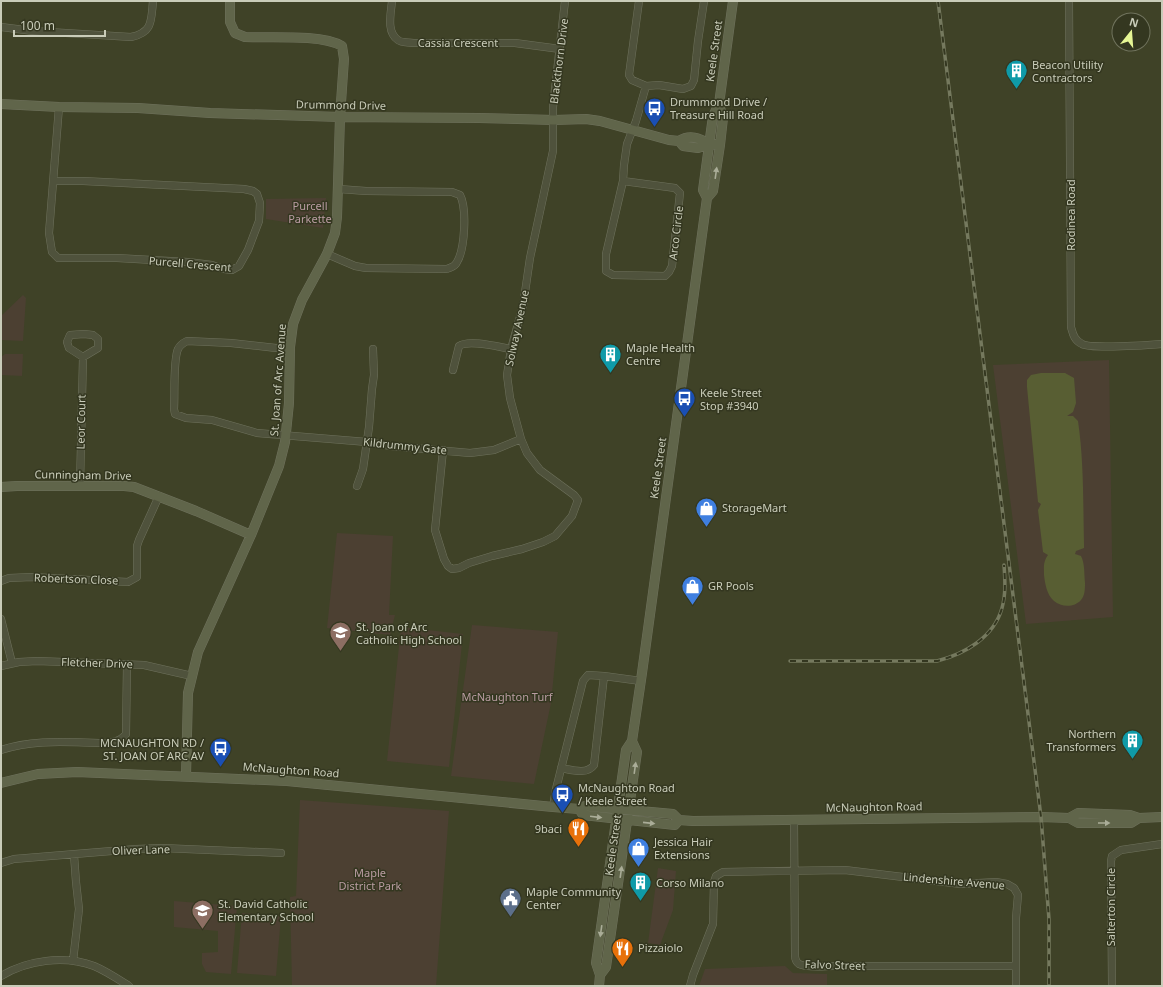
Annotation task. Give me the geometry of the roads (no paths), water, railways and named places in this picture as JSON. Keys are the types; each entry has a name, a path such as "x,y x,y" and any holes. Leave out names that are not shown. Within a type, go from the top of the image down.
{"street":[{"path":"1,27 33,31 131,37 140,35 147,30 151,20 154,1"},
{"name":"St. Joan of Arc Avenue","path":"186,776 188,694 198,652 251,535 283,455 289,403 290,347 293,324 296,314 327,254 335,233 338,217 340,117 344,59 342,46 335,42 315,39 245,37 235,33 230,22 230,1"},
{"name":"Cassia Crescent","path":"392,1 390,23 392,34 398,41 413,43 515,43 560,49"},
{"name":"Blackthorn Drive","path":"554,120 554,96 565,1"},
{"path":"639,1 629,75 632,80 646,86 659,85 683,89 691,86 694,80 704,1"},
{"name":"Keele Street","path":"707,198 703,190 713,116 719,104 733,1"},
{"name":"Rodinea Road","path":"1069,1 1071,327 1074,338 1082,345 1105,346 1162,344"},
{"name":"Arco Circle","path":"623,181 675,188 680,194 672,266 665,276 613,275 606,271 605,264 623,181 628,144 646,86"},
{"name":"Drummond Drive","path":"1,104 59,107 138,108 210,113 340,117 593,120 679,141 686,137 700,138 710,144 720,145"},
{"name":"Keele Street","path":"599,986 600,975 596,964 626,750 632,740 641,681 707,198 713,191 720,145 722,118 719,104"},
{"name":"Purcell Crescent","path":"54,181 244,189 257,194 260,203 259,221 248,250 238,266 232,270 212,265 188,262 117,258 58,258 52,252 49,233 59,107"},
{"name":"Solway Avenue","path":"443,450 435,530 444,559 448,566 456,569 469,563 543,542 555,536 572,516 578,500 574,495 540,470 527,452 521,439 508,386 507,375 511,349 523,306 530,258 553,151 554,120"},
{"path":"327,254 355,266 366,268 447,269 453,267 457,262 464,233 464,211 462,200 460,195 452,192 366,191 339,189"},
{"name":"Kildrummy Gate","path":"290,347 276,348 231,343 187,341 178,349 176,358 175,414 186,418 212,420 256,433 367,442 391,446 470,453 494,450 521,439"},
{"path":"453,370 459,346 463,343 511,349"},
{"path":"357,486 363,469 367,442 374,375 373,349"},
{"name":"Leor Court","path":"80,486 83,357"},
{"name":"Cunningham Drive","path":"1,487 134,487 251,535"},
{"name":"Robertson Close","path":"1,580 9,578 32,577 62,580 128,582 132,580 137,577 137,546 159,496"},
{"path":"1,619 12,663"},
{"name":"Fletcher Drive","path":"1,666 12,663 49,661 127,664 156,667 192,676"},
{"path":"1,750 10,747 46,742 109,743 124,738 126,734 127,664"},
{"path":"553,807 561,768 583,681 588,675 641,681"},
{"path":"561,768 586,771 591,769 594,765 604,676"},
{"name":"Keele Street","path":"600,975 606,967 629,816 637,752 632,740"},
{"name":"McNaughton Road","path":"1,783 38,774 77,772 287,781 579,810 585,806 618,810 629,816 675,825 679,820 702,822 1041,817 1069,818 1078,823 1130,823 1139,818 1162,817"},
{"name":"McNaughton Road","path":"579,810 583,815 617,819 629,816"},
{"name":"Falvo Street","path":"794,820 795,955 796,960 800,964 808,966 1016,966"},
{"name":"Salterton Circle","path":"1112,986 1112,856 1121,850 1162,844"},
{"name":"Oliver Lane","path":"1,863 14,859 162,848 282,853"},
{"path":"73,961 79,909 74,855"},
{"name":"Lindenshire Avenue","path":"690,986 713,924 714,882 716,876 723,872 845,870 962,884 996,882 1007,884 1014,888 1018,895 1016,918 1016,986"},
{"path":"1,976 37,962 53,960 73,961 94,966 129,986"}],"railway":[{"path":"938,1 1041,817 1049,919 1049,986"},
{"path":"790,661 937,661 958,654 968,649 985,636 998,618 1004,597 1004,565"}],"place":[{"name":"Beacon Utility Contractors","path":"1016,90"},
{"name":"Drummond Drive / Treasure Hill Road","path":"654,128"},
{"name":"Maple Health Centre","path":"611,374"},
{"name":"Keele Street Stop #3940","path":"684,418"},
{"name":"StorageMart","path":"706,528"},
{"name":"GR Pools","path":"693,606"},
{"name":"St. Joan of Arc Catholic High School","path":"340,652"},
{"name":"Northern Transformers","path":"1132,760"},
{"name":"MCNAUGHTON RD / ST. JOAN OF ARC AV","path":"220,768"},
{"name":"McNaughton Road / Keele Street","path":"563,814"},
{"name":"9baci","path":"578,848"},
{"name":"Jessica Hair Extensions","path":"639,868"},
{"name":"Corso Milano","path":"640,902"},
{"name":"Maple Community Center","path":"510,918"},
{"name":"St. David Catholic Elementary School","path":"203,930"},
{"name":"Pizzaiolo","path":"623,968"}],"park label":[{"name":"Purcell Parkette","path":"310,212"},
{"name":"McNaughton Turf","path":"507,697"},
{"name":"Maple District Park","path":"370,879"}]}
